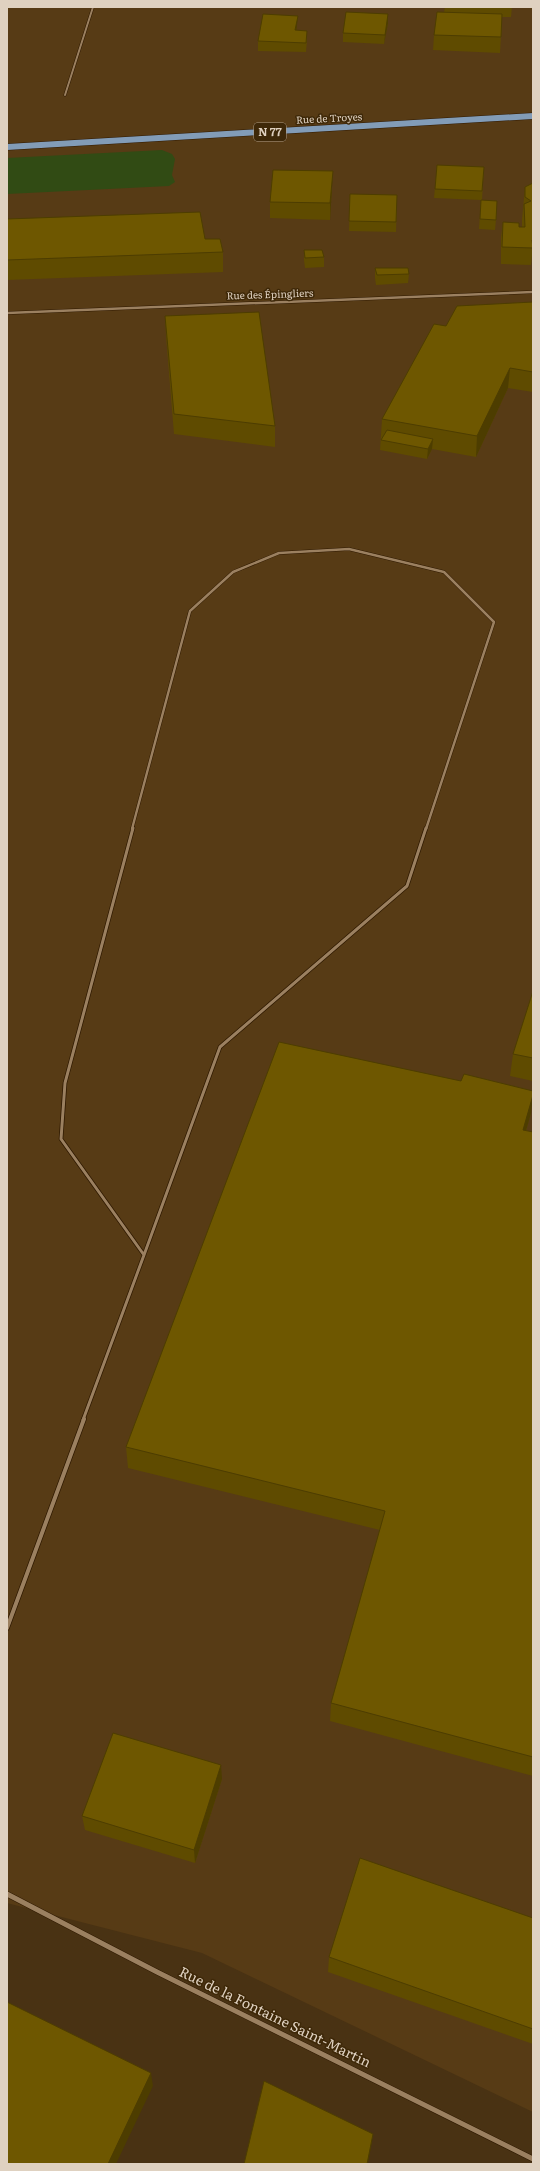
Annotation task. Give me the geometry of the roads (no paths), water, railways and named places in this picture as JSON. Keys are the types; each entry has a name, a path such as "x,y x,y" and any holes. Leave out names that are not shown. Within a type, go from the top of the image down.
{"main road":[{"name":"Rue de Troyes","path":"7,147 533,116"}],"street":[{"name":"Rue des Épingliers","path":"7,313 533,292"},
{"name":"Rue de la Fontaine Saint-Martin","path":"7,1894 157,1972 533,2159"}],"lane":[{"path":"65,95 93,7"},
{"path":"7,1628 144,1255 220,1047 407,886 494,622 444,572 349,549 279,553 233,572 190,611 65,1083 61,1132 61,1139 144,1255"}]}
